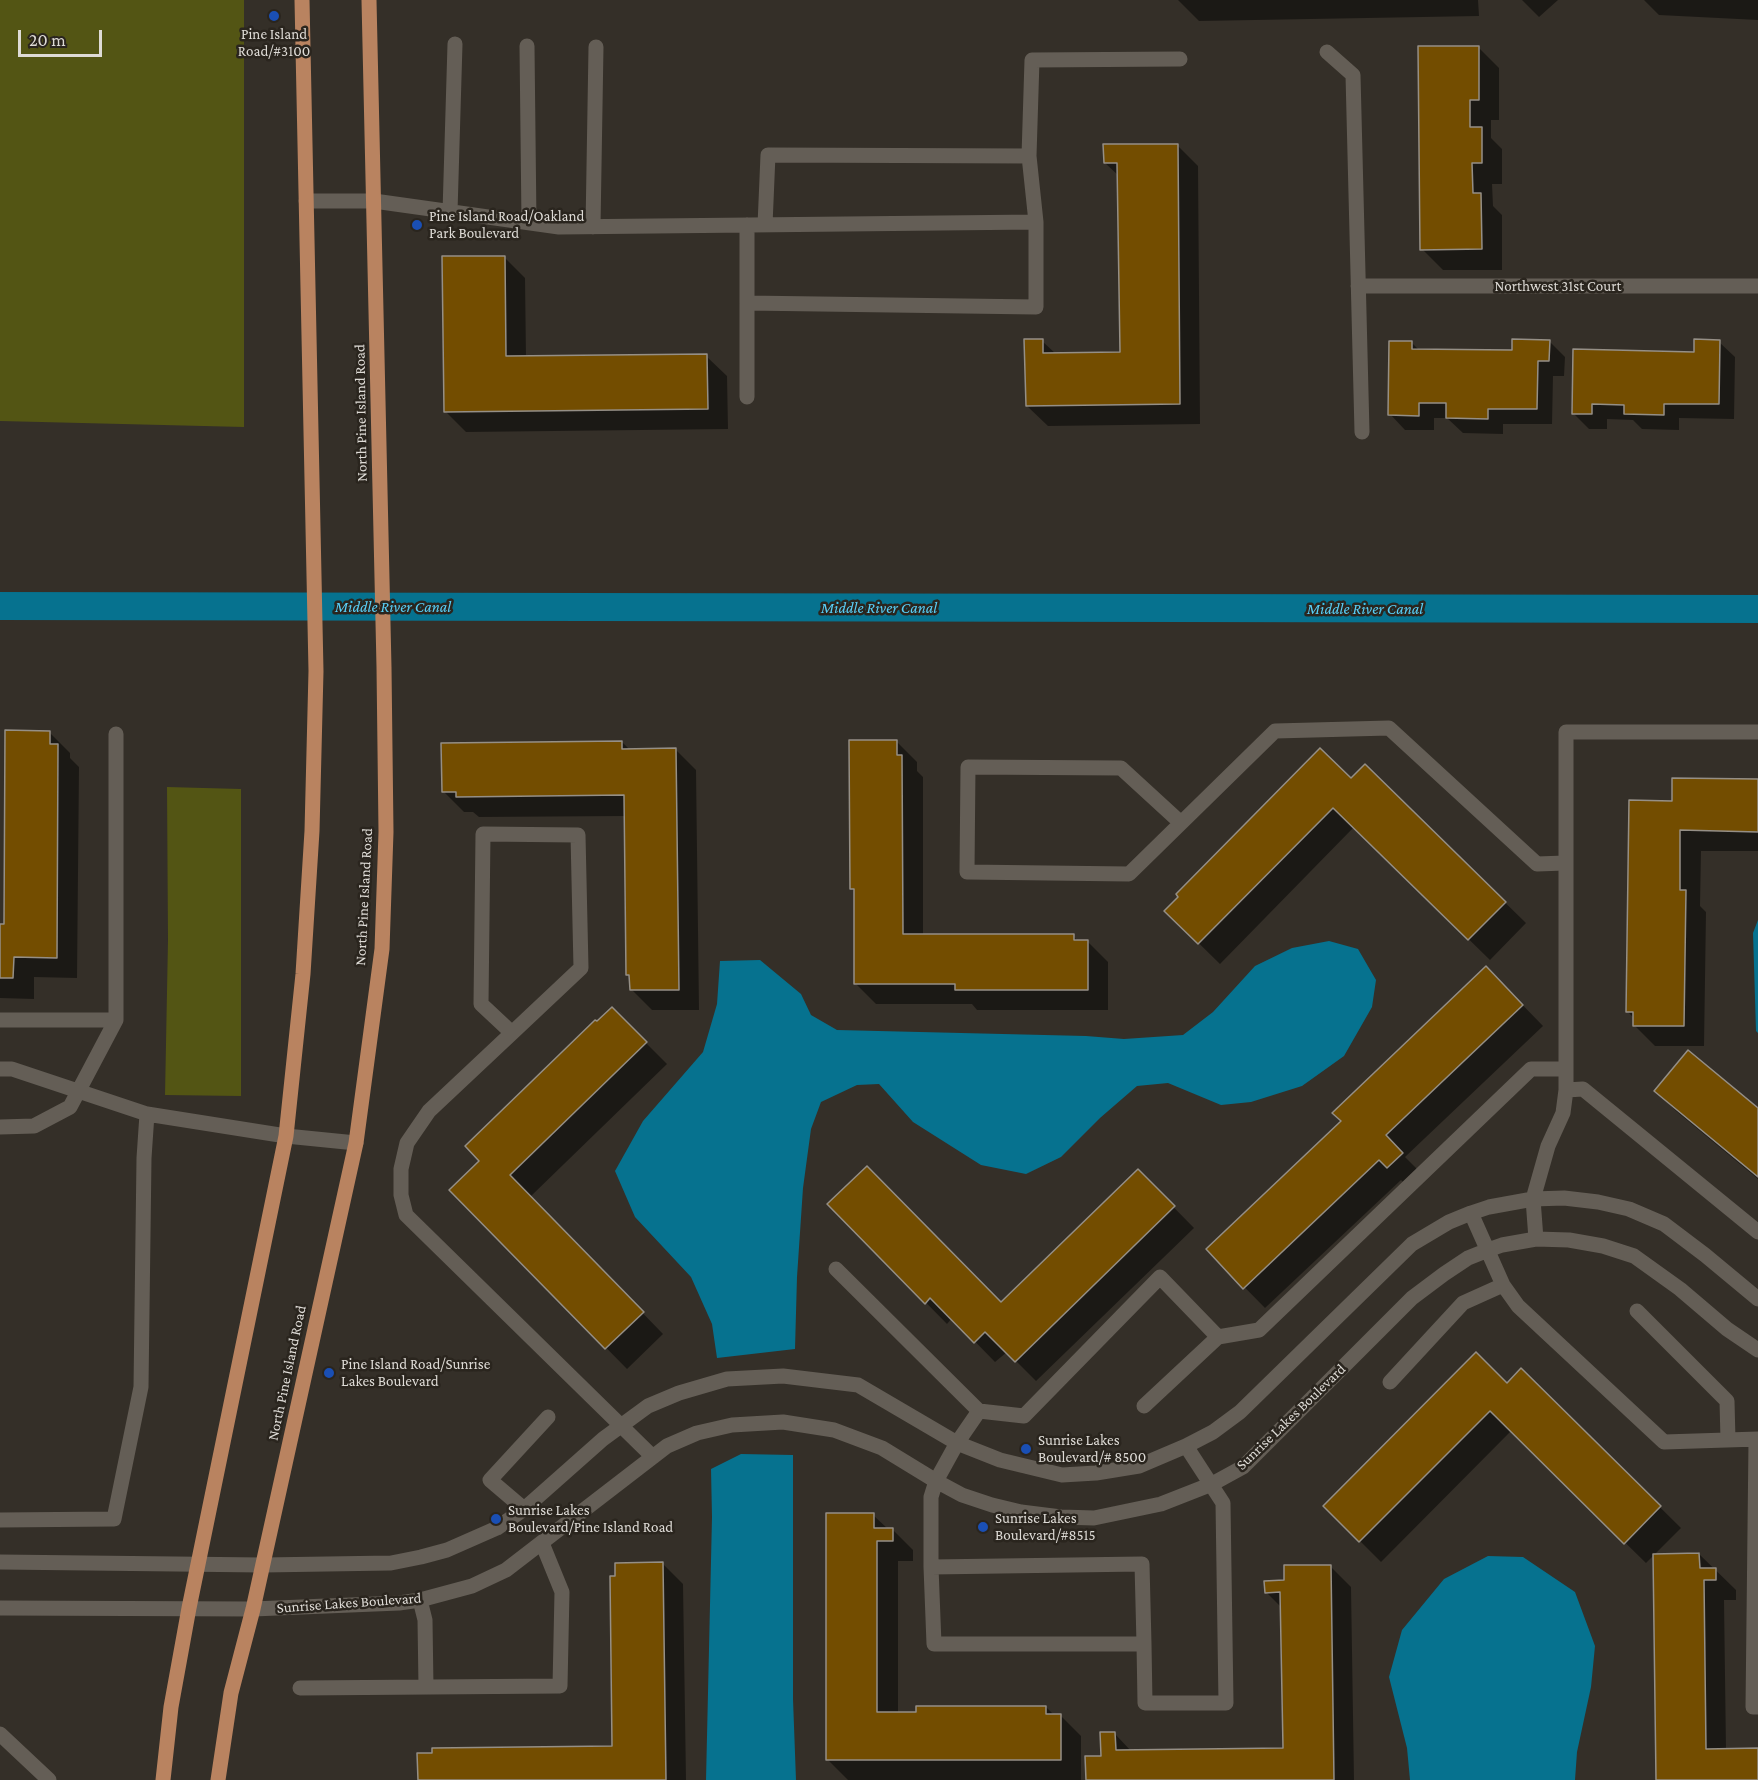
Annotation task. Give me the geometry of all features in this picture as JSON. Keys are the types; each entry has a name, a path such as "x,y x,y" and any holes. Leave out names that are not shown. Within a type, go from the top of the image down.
{"main road":[{"path":"163,1780 171,1707 189,1608 286,1136 303,974 312,831 316,671 302,0"},
{"name":"North Pine Island Road","path":"218,1780 231,1694 253,1609 356,1143 382,949 386,832 384,667 369,0"}],"street":[{"path":"450,212 454,44"},
{"path":"527,46 529,223"},
{"path":"593,227 596,47"},
{"path":"1327,52 1353,75 1362,432"},
{"path":"747,303 1036,307 1036,222 1029,156 1032,60 1180,59"},
{"path":"765,225 768,155 1029,156"},
{"path":"306,201 374,201 559,227 1036,222"},
{"path":"747,225 747,398"},
{"name":"Northwest 31st Court","path":"1358,286 1758,286"},
{"path":"1181,823 1121,768 968,767 967,872 1130,874 1275,731 1389,728 1537,864 1565,863"},
{"path":"1536,1239 1533,1199 1548,1146 1563,1113 1566,1090 1566,732 1758,732"},
{"path":"0,1126 34,1126 70,1107 116,1020 116,734"},
{"path":"512,1034 481,1004 483,834 578,835 581,968 512,1034 429,1111 407,1143 401,1169 401,1195 406,1215 653,1457"},
{"path":"0,1020 116,1020"},
{"path":"0,1069 12,1069 147,1114 286,1136 356,1143"},
{"path":"1144,1406 1218,1337 1259,1330 1531,1069 1565,1069"},
{"path":"1566,1090 1583,1089 1758,1232"},
{"path":"0,1520 114,1519 141,1387 144,1158 147,1114"},
{"path":"0,1562 262,1565 391,1563 421,1557 447,1550 497,1528 524,1509 603,1439 648,1406 679,1393 727,1379 783,1376 858,1385 957,1443 1000,1460 1062,1475 1096,1473 1139,1466 1186,1446 1212,1432 1240,1412 1412,1244 1449,1222 1471,1213 1489,1207 1533,1199 1564,1198 1598,1202 1629,1209 1664,1224 1758,1299"},
{"path":"1471,1213 1503,1285 1518,1306 1664,1442 1757,1440 1753,1707 1758,1707"},
{"name":"Sunrise Lakes Boulevard","path":"0,1608 253,1609 420,1600 472,1586 506,1569 667,1446 698,1433 732,1425 783,1422 834,1430 882,1448 963,1495 1011,1509 1061,1517 1094,1518 1161,1504 1212,1484 1243,1467 1412,1298 1444,1274 1468,1258 1488,1250 1536,1239 1569,1240 1603,1246 1634,1256 1680,1289 1727,1329 1758,1350"},
{"path":"836,1269 979,1411 1024,1416 1160,1277 1218,1337"},
{"path":"1390,1382 1462,1303 1503,1285"},
{"path":"1637,1311 1727,1401 1728,1440"},
{"path":"979,1411 957,1443 936,1481 931,1497 934,1644 1144,1644"},
{"path":"524,1509 490,1480 548,1417"},
{"path":"931,1567 1142,1564 1145,1703 1226,1703 1223,1503 1186,1446"},
{"path":"300,1688 560,1686 562,1592 542,1543"},
{"path":"420,1600 425,1620 426,1687"},
{"path":"0,1734 49,1780"}],"shaded area":[{"path":"0,0 244,0 244,427 0,421"},
{"path":"167,787 241,789 241,1096 165,1095 168,940"}],"water":[{"path":"1758,920 1758,1033 1756,1031 1753,933"},
{"path":"1329,941 1358,949 1376,980 1372,1007 1344,1056 1302,1086 1251,1102 1221,1105 1168,1083 1137,1086 1100,1118 1061,1157 1026,1174 981,1165 913,1122 879,1084 857,1085 821,1102 811,1129 803,1188 795,1349 717,1358 712,1324 691,1277 635,1217 615,1171 643,1121 703,1052 717,1004 720,961 760,960 801,994 811,1015 837,1030 1086,1036 1124,1039 1183,1035 1213,1012 1255,966 1292,948"},
{"path":"741,1454 793,1455 793,1699 796,1780 706,1780 711,1469"},
{"path":"1488,1556 1523,1557 1575,1592 1595,1646 1591,1687 1577,1752 1575,1780 1410,1780 1407,1748 1389,1677 1402,1630 1444,1579"}],"building":[{"path":"1418,46 1479,46 1479,100 1470,100 1470,127 1482,127 1482,163 1472,163 1473,193 1481,193 1482,249 1420,250"},
{"path":"1103,144 1178,144 1180,404 1026,406 1024,339 1043,339 1043,353 1120,352 1117,163 1104,163"},
{"path":"442,256 505,256 506,356 707,354 708,409 444,412"},
{"path":"1512,339 1550,340 1549,361 1538,361 1537,409 1488,409 1488,419 1446,418 1446,403 1419,403 1419,416 1388,415 1389,341 1412,341 1412,349 1512,350"},
{"path":"1694,339 1720,340 1719,404 1664,404 1664,415 1624,414 1624,405 1592,404 1592,414 1572,414 1573,349 1694,352"},
{"path":"5,730 50,731 50,744 58,744 57,958 14,957 13,978 0,978 0,924 4,924"},
{"path":"849,740 897,740 897,755 902,755 903,934 1074,934 1074,940 1088,940 1088,990 955,990 955,984 854,984 854,889 850,889"},
{"path":"622,741 622,749 676,748 679,990 630,990 629,975 626,975 624,795 456,797 456,792 442,792 441,743"},
{"path":"1320,748 1351,778 1365,764 1506,902 1468,940 1333,808 1198,944 1164,911 1178,897 1176,894"},
{"path":"1672,778 1758,779 1758,832 1680,830 1680,890 1686,890 1684,1026 1633,1026 1633,1012 1626,1012 1629,800 1672,801"},
{"path":"1486,966 1523,1005 1386,1135 1403,1153 1387,1168 1379,1160 1243,1289 1206,1249 1341,1121 1332,1113"},
{"path":"612,1007 647,1042 510,1175 644,1312 605,1349 449,1190 479,1161 465,1146 595,1020 597,1021"},
{"path":"1688,1050 1758,1108 1758,1177 1654,1091"},
{"path":"867,1166 1001,1302 1138,1169 1175,1206 1015,1362 985,1332 974,1343 930,1298 925,1304 827,1204"},
{"path":"1476,1352 1507,1383 1521,1368 1661,1506 1624,1544 1490,1411 1359,1542 1323,1506"},
{"path":"826,1513 874,1513 874,1528 893,1528 893,1541 877,1541 877,1712 916,1712 916,1706 1046,1706 1046,1714 1061,1714 1061,1760 826,1760"},
{"path":"1699,1553 1700,1568 1716,1568 1716,1580 1704,1580 1706,1749 1758,1748 1758,1780 1656,1780 1653,1554"},
{"path":"663,1562 666,1780 418,1780 417,1753 432,1753 432,1748 612,1746 610,1576 615,1576 615,1563"},
{"path":"1284,1565 1331,1565 1334,1780 1086,1780 1085,1756 1101,1756 1100,1732 1115,1732 1116,1750 1283,1748 1280,1592 1265,1593 1264,1581 1284,1580"}],"waterway":[{"name":"Middle River Canal","path":"0,606 1758,609"}],"place":[{"name":"Pine Island Road/#3100","path":"274,16"},
{"name":"Pine Island Road/Oakland Park Boulevard","path":"417,225"},
{"name":"Pine Island Road/Sunrise Lakes Boulevard","path":"329,1373"},
{"name":"Sunrise Lakes Boulevard/# 8500","path":"1026,1449"},
{"name":"Sunrise Lakes Boulevard/Pine Island Road","path":"496,1519"},
{"name":"Sunrise Lakes Boulevard/#8515","path":"983,1527"}]}
